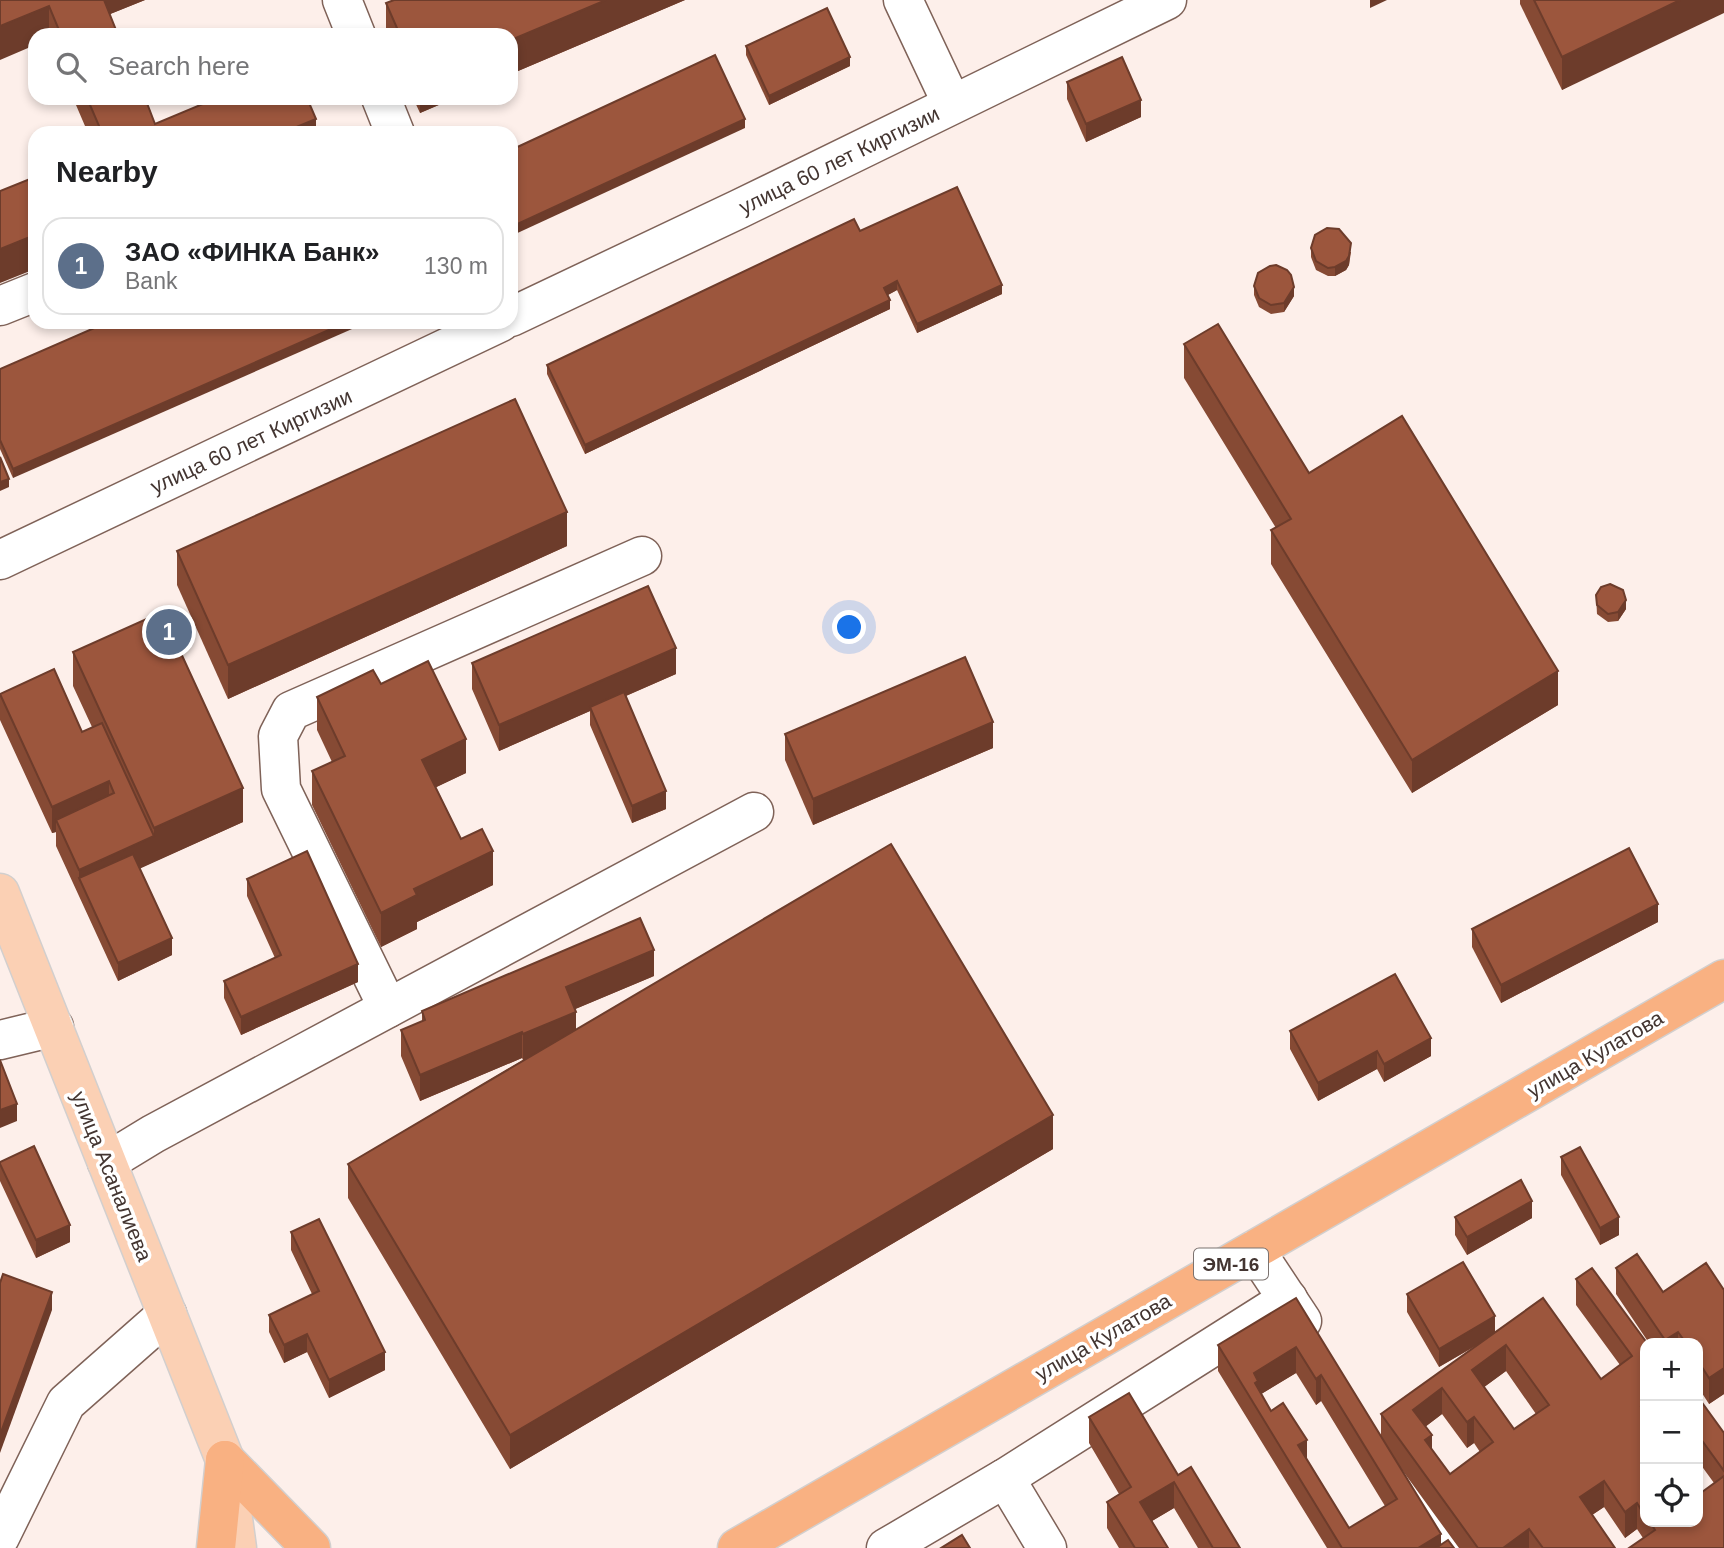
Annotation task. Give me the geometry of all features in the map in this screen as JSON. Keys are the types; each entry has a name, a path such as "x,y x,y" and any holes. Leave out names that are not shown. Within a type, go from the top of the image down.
{"highway":[{"name":"улица Кулатова","path":"737,1548 1724,979"},
{"path":"216,1548 225,1460"},
{"path":"225,1460 311,1548"}],"main road":[{"name":"улица Асаналиева","path":"0,893 225,1460 237,1548"},
{"name":"улица Асаналиева","path":"225,1460 293,1548"}],"street":[{"path":"342,0 353,28"},
{"path":"903,0 952,104"},
{"name":"улица 60 лет Киргизии","path":"518,311 1167,0"},
{"path":"384,105 392,126"},
{"path":"0,306 28,295"},
{"name":"улица 60 лет Киргизии","path":"0,560 480,329"},
{"path":"388,1008 281,789 278,736 291,711 642,556"},
{"path":"107,1162 754,812"},
{"path":"0,1040 54,1027"},
{"path":"1255,1250 1318,1345"},
{"path":"886,1548 1005,1478 1288,1299"},
{"path":"0,1536 66,1403 167,1314"},
{"path":"1370,1424 1452,1548"},
{"path":"1005,1478 1048,1548"}],"building":[{"path":"0,0 104,0 115,28 58,28 49,6 0,26"},
{"path":"394,0 606,0 518,37 518,28 397,28 386,3"},
{"path":"1534,0 1680,0 1562,57"},
{"path":"827,8 850,57 769,96 746,46"},
{"path":"715,55 745,119 518,224 518,147"},
{"path":"1122,57 1141,100 1086,124 1067,82"},
{"path":"90,105 148,105 155,124 200,105 310,105 316,119 299,126 99,126"},
{"path":"28,180 28,238 0,249 0,191"},
{"path":"957,187 1002,285 917,324 897,281 884,288 890,300 585,445 547,365 854,219 860,231"},
{"path":"1327,228 1339,229 1351,243 1346,261 1328,268 1316,261 1311,248 1315,235"},
{"path":"1276,265 1287,270 1294,287 1284,303 1271,305 1259,298 1254,286 1258,273"},
{"path":"1218,324 1309,473 1402,416 1558,671 1412,760 1271,530 1291,519 1184,344"},
{"path":"92,329 331,329 13,469 0,440 0,369"},
{"path":"515,399 567,512 228,665 177,551"},
{"path":"0,457 9,479 0,482"},
{"path":"1610,584 1623,590 1626,600 1618,612 1608,614 1597,605 1596,595 1601,587"},
{"path":"648,586 676,648 499,725 472,663"},
{"path":"162,612 243,788 154,828 73,652"},
{"path":"965,657 993,722 813,799 785,734"},
{"path":"428,661 466,739 422,760 461,839 482,829 493,851 414,889 417,895 381,913 312,771 345,756 317,697 373,670 381,684"},
{"path":"54,669 82,732 102,723 154,836 79,870 56,820 114,793 109,781 52,807 0,694"},
{"path":"624,692 666,791 632,806 590,707"},
{"path":"891,844 1053,1115 510,1435 348,1164"},
{"path":"1629,848 1658,904 1501,985 1472,929"},
{"path":"307,851 358,964 241,1017 224,981 281,955 247,879"},
{"path":"133,854 172,938 118,963 79,878"},
{"path":"640,918 654,950 566,987 576,1012 420,1075 401,1030 425,1020 422,1011"},
{"path":"1395,974 1431,1038 1384,1064 1377,1051 1318,1083 1290,1031"},
{"path":"0,1060 17,1104 0,1110"},
{"path":"34,1146 70,1225 36,1240 0,1164"},
{"path":"1580,1147 1619,1217 1600,1228 1561,1157"},
{"path":"1521,1180 1532,1201 1467,1237 1455,1217"},
{"path":"319,1219 385,1352 329,1380 307,1334 284,1345 269,1315 319,1291 291,1232"},
{"path":"1637,1254 1663,1292 1706,1263 1724,1290 1724,1368 1709,1378 1703,1369 1703,1338 1682,1338 1678,1332 1664,1338 1616,1268"},
{"path":"1463,1262 1495,1316 1439,1349 1407,1294"},
{"path":"1592,1268 1643,1338 1640,1338 1640,1508 1637,1503 1625,1512 1604,1481 1580,1497 1615,1548 1543,1548 1529,1529 1503,1548 1478,1548 1381,1414 1543,1298 1601,1379 1632,1356 1576,1279","holes":["1506,1345 1549,1405 1514,1429 1472,1370","1442,1388 1467,1422 1474,1417 1493,1442 1450,1474 1425,1440 1432,1435 1413,1410"]},
{"path":"3,1274 52,1292 0,1435 0,1283"},
{"path":"1296,1298 1441,1534 1418,1548 1342,1548 1218,1345","holes":["1296,1347 1316,1379 1321,1375 1397,1499 1349,1528 1298,1445 1307,1440 1283,1403 1271,1411 1255,1383 1258,1381 1254,1373"]},
{"path":"1129,1393 1178,1475 1191,1467 1240,1548 1213,1548 1174,1482 1140,1502 1168,1548 1135,1548 1107,1502 1131,1487 1089,1417"},
{"path":"1703,1404 1724,1433 1724,1471 1703,1442"},
{"path":"1724,1476 1724,1548 1629,1548 1655,1530 1653,1527 1703,1527 1703,1491"},
{"path":"962,1535 970,1548 941,1548"},
{"path":"1448,1540 1454,1548 1436,1548"}],"place":[{"name":"ЗАО «ФИНКА Банк»","path":"169,632"}]}
